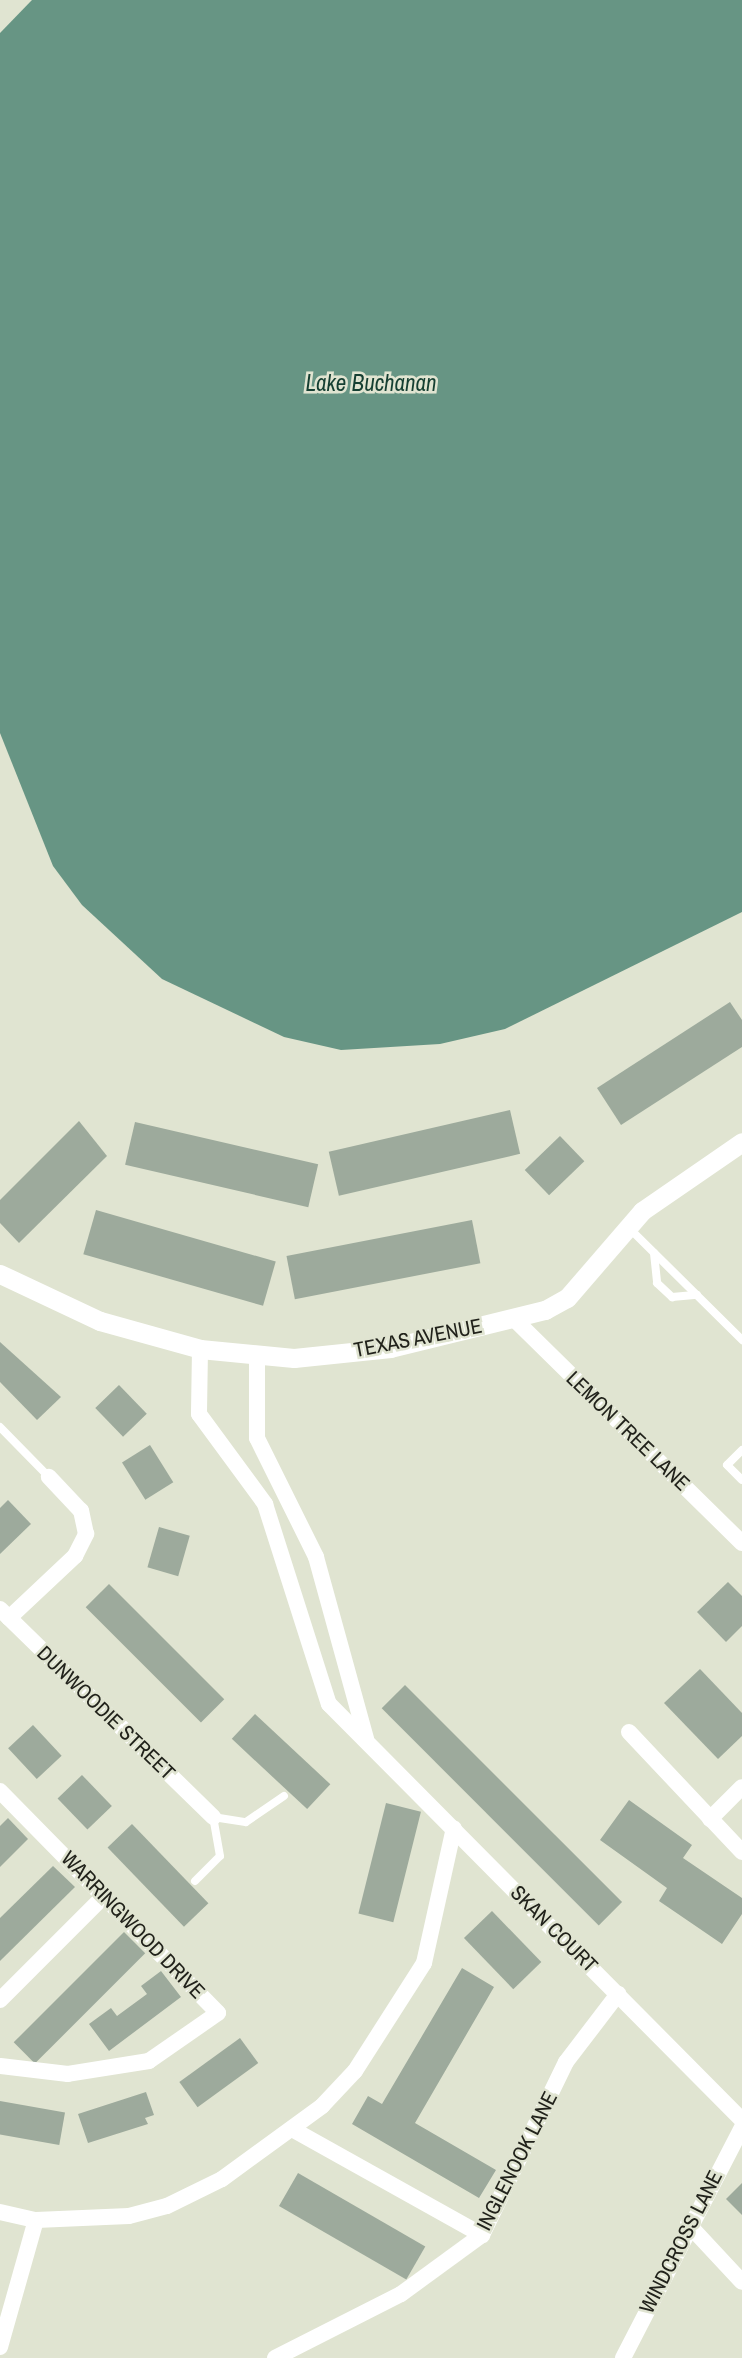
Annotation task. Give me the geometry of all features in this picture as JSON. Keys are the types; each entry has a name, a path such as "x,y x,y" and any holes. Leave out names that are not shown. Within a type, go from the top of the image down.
{"street":[{"name":"TEXAS AVENUE","path":"0,1274 100,1321 200,1349 257,1355 390,1348 513,1318 567,1298 628,1227 672,1184 742,1142"},
{"name":"LEMON TREE LANE","path":"513,1318 742,1543"},
{"name":"SKAN COURT","path":"200,1349 199,1414 265,1504 329,1704 742,2120"},
{"name":"SKAN COURT","path":"257,1355 257,1438 316,1557 366,1739"},
{"path":"5,1614 75,1556 86,1534 81,1511 49,1477"},
{"name":"DUNWOODIE STREET","path":"5,1614 213,1817"},
{"path":"629,1732 742,1852"},
{"path":"710,1819 742,1787"},
{"name":"WARRINGWOOD DRIVE","path":"0,1791 218,2013 149,2061 68,2074 0,2066"},
{"path":"0,2212 36,2220 129,2216 166,2206 222,2179 292,2129 355,2071 424,1963 454,1828"},
{"path":"0,2000 105,1895"},
{"name":"INGLENOOK LANE","path":"275,2358 401,2294 482,2235 566,2062 618,1994"},
{"name":"WINDCROSS LANE","path":"623,2358 688,2224 742,2127"},
{"path":"292,2129 482,2235"},
{"path":"0,2347 36,2220"},
{"path":"688,2224 742,2282"}],"lane":[{"path":"628,1227 742,1340"},
{"path":"654,1253 651,1267 664,1290 682,1300 697,1295"},
{"path":"0,1427 49,1477"},
{"path":"742,1450 727,1465 742,1480"},
{"path":"195,1881 220,1856 213,1817 246,1822 284,1796"}],"water":[{"name":"Lake Buchanan","path":"32,0 742,0 742,912 505,1029 440,1044 341,1050 284,1037 162,979 82,905 53,866 0,733 0,33"}],"building":[{"path":"730,1002 742,1020 742,1047 621,1125 597,1088"},
{"path":"510,1110 520,1154 339,1196 329,1152"},
{"path":"79,1121 107,1156 19,1243 0,1223 0,1200"},
{"path":"135,1122 318,1164 308,1207 125,1165"},
{"path":"560,1136 584,1161 549,1195 525,1170"},
{"path":"96,1210 276,1262 263,1306 83,1254"},
{"path":"472,1220 480,1263 295,1299 286,1256"},
{"path":"0,1342 61,1397 37,1420 0,1382"},
{"path":"119,1385 147,1414 123,1437 95,1408"},
{"path":"150,1445 173,1482 145,1500 122,1462"},
{"path":"8,1500 31,1524 0,1554 0,1508"},
{"path":"159,1527 190,1536 178,1576 147,1567"},
{"path":"728,1582 742,1596 742,1626 726,1642 697,1612"},
{"path":"109,1584 224,1699 201,1723 86,1607"},
{"path":"700,1669 742,1713 742,1736 718,1759 664,1703"},
{"path":"405,1685 622,1902 599,1925 382,1708"},
{"path":"255,1714 330,1784 307,1809 232,1739"},
{"path":"33,1725 62,1756 37,1779 8,1748"},
{"path":"82,1775 112,1806 87,1830 58,1799"},
{"path":"629,1800 692,1845 683,1858 742,1898 742,1914 722,1944 659,1901 667,1888 600,1840"},
{"path":"386,1803 421,1812 393,1922 358,1914"},
{"path":"8,1818 28,1839 0,1867 0,1826"},
{"path":"132,1824 208,1903 184,1927 108,1848"},
{"path":"53,1866 75,1887 0,1961 0,1918"},
{"path":"492,1911 541,1962 513,1989 464,1938"},
{"path":"124,1932 145,1953 35,2064 14,2042"},
{"path":"462,1968 494,1987 415,2123 496,2170 479,2198 352,2124 368,2096 382,2104"},
{"path":"161,1971 181,1997 109,2051 89,2024 111,2008 117,2016 147,1994 141,1986"},
{"path":"240,2038 258,2063 198,2107 179,2082"},
{"path":"146,2092 154,2115 145,2118 148,2124 88,2143 78,2114"},
{"path":"0,2101 65,2112 59,2145 0,2135"},
{"path":"298,2173 425,2246 406,2279 279,2206"},
{"path":"742,2183 742,2215 726,2199"}]}
